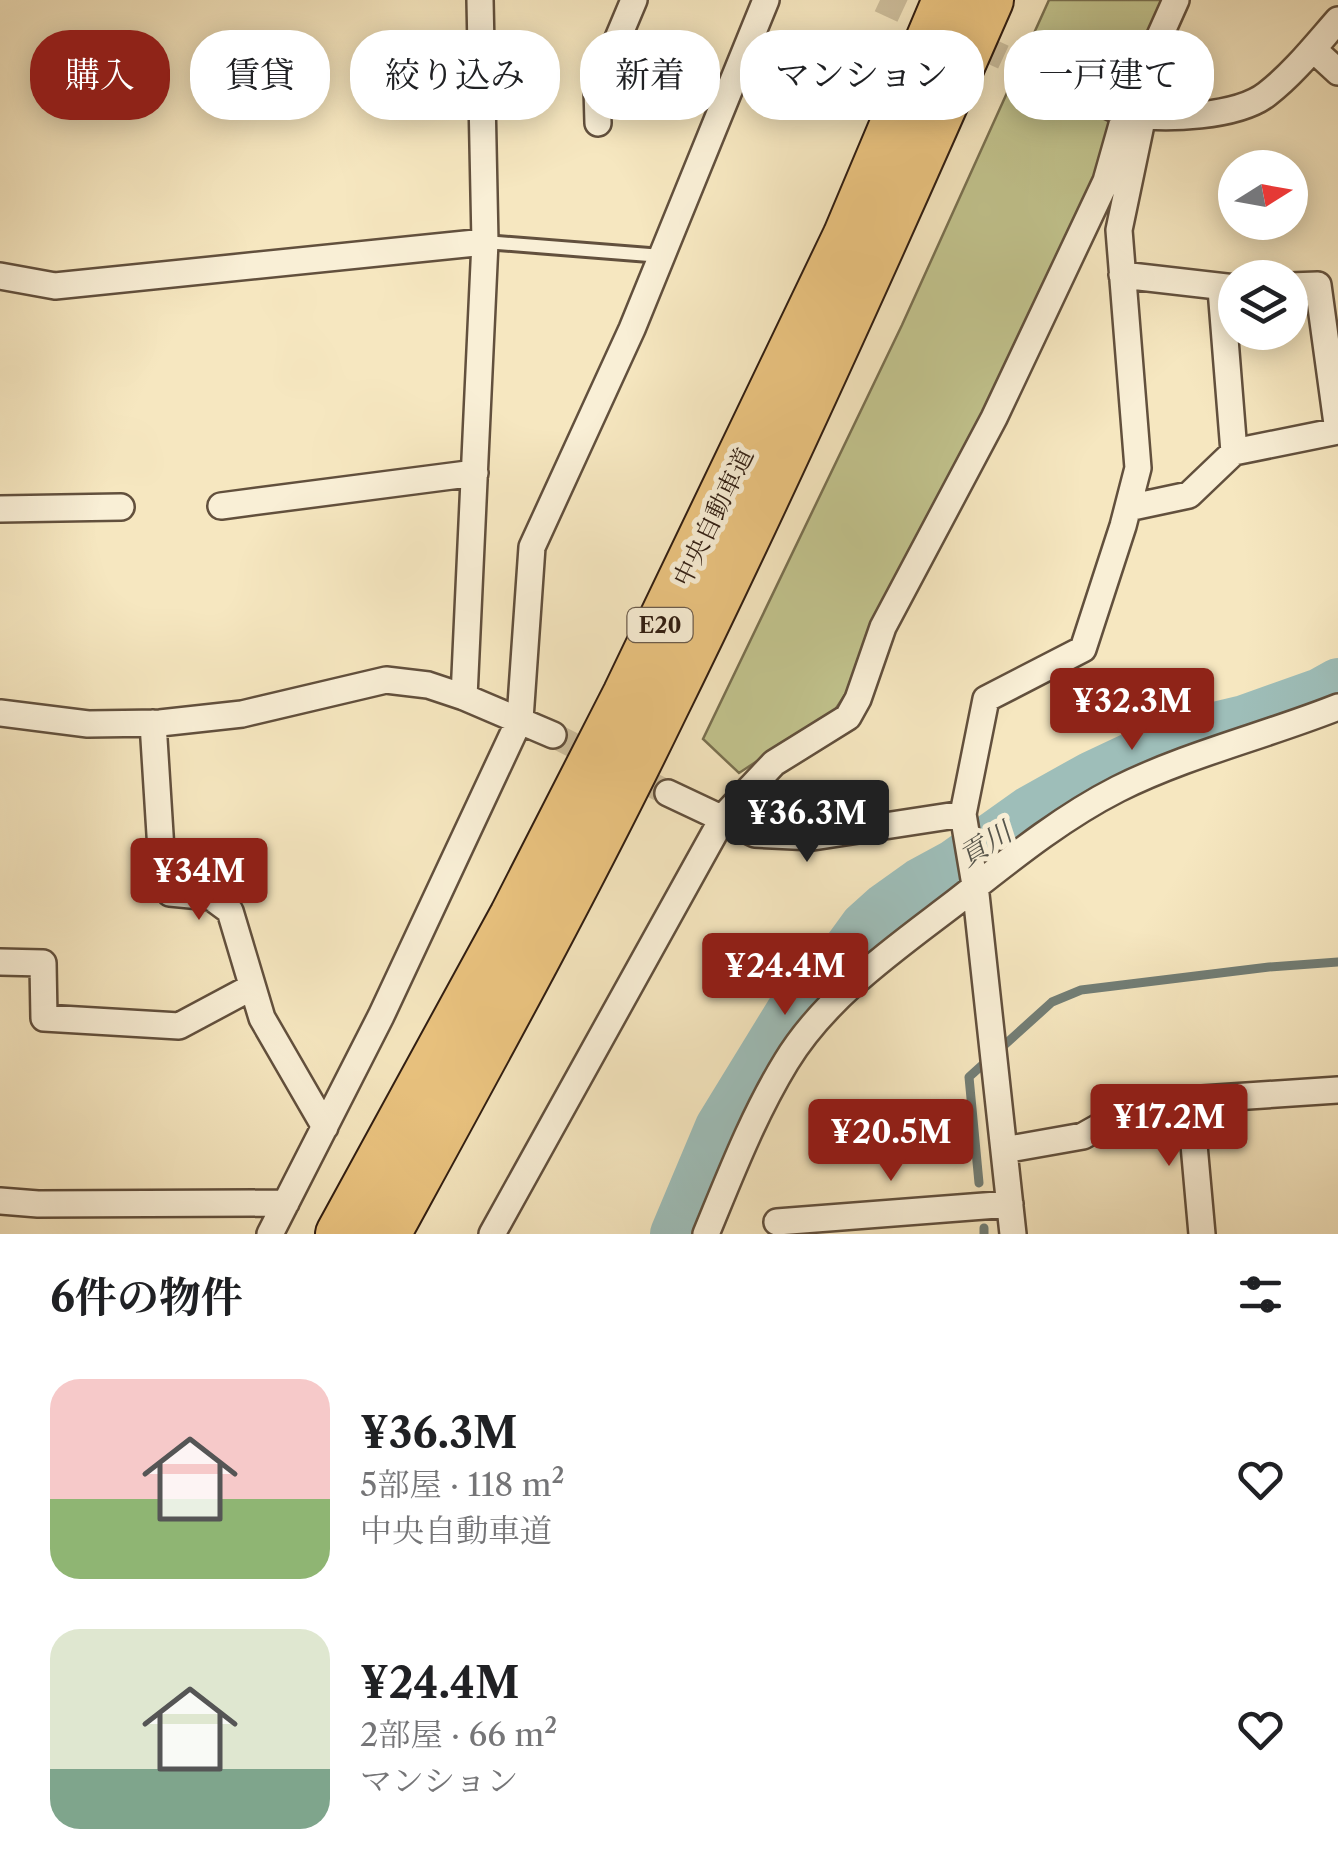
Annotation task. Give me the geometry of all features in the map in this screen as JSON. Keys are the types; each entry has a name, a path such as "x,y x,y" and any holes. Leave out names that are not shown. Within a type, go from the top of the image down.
{"highway":[{"name":"中央自動車道","path":"340,1234 514,916 627,695 847,237 947,0"},
{"name":"中央自動車道","path":"386,1234 660,716 870,272 988,0"}],"street":[{"path":"464,697 485,242 480,0"},
{"path":"598,123 597,88 634,0"},
{"path":"270,1234 520,718 532,547 662,256 766,0"},
{"path":"1165,30 1176,0"},
{"path":"1214,110 1241,106 1264,96 1338,20"},
{"path":"1313,48 1338,72"},
{"path":"492,1234 722,820 774,764 848,717 883,627 994,418 1131,120"},
{"path":"1014,1234 975,886 963,814 986,699 1083,650 1138,468 1119,230 1133,120"},
{"path":"0,276 56,286 485,242"},
{"path":"1122,275 1218,287"},
{"path":"1128,508 1189,495 1234,452 1338,431 1318,285 1308,285"},
{"path":"1230,350 1234,452"},
{"path":"221,506 475,473"},
{"path":"0,510 121,507"},
{"path":"0,713 88,724 153,723 242,714 386,680 428,685 464,697 520,718 553,736"},
{"path":"706,1234 743,1145 786,1060 823,1013 895,948 1031,844 1117,790 1164,769 1338,707"},
{"path":"153,723 163,882 170,894 211,896 230,911 262,1018 325,1126"},
{"path":"668,793 755,834 814,838 963,814"},
{"path":"0,962 43,963 44,1018 179,1026 252,987"},
{"path":"1004,1150 1083,1136 1142,1103 1338,1090"},
{"path":"1190,1100 1202,1234"},
{"path":"0,1200 38,1204 286,1203"},
{"path":"776,1222 1010,1204"}],"lane":[{"path":"485,242 662,256"}],"green space":[{"path":"1049,0 1167,0 1153,30 1035,30"},
{"path":"1004,99 1004,120 1113,120 1086,199 856,678 835,710 739,773 703,739 902,325"}],"waterway":[{"name":"貢川","path":"675,1234 720,1127 793,1008 885,908 1031,810 1092,776 1177,736 1244,720 1338,683"},
{"path":"979,1183 969,1077 1052,1002 1081,990 1338,962"},
{"path":"984,1228 984,1234"}],"tunnel":[{"path":"880,0 1004,57"},
{"path":"553,735 668,793"}]}
